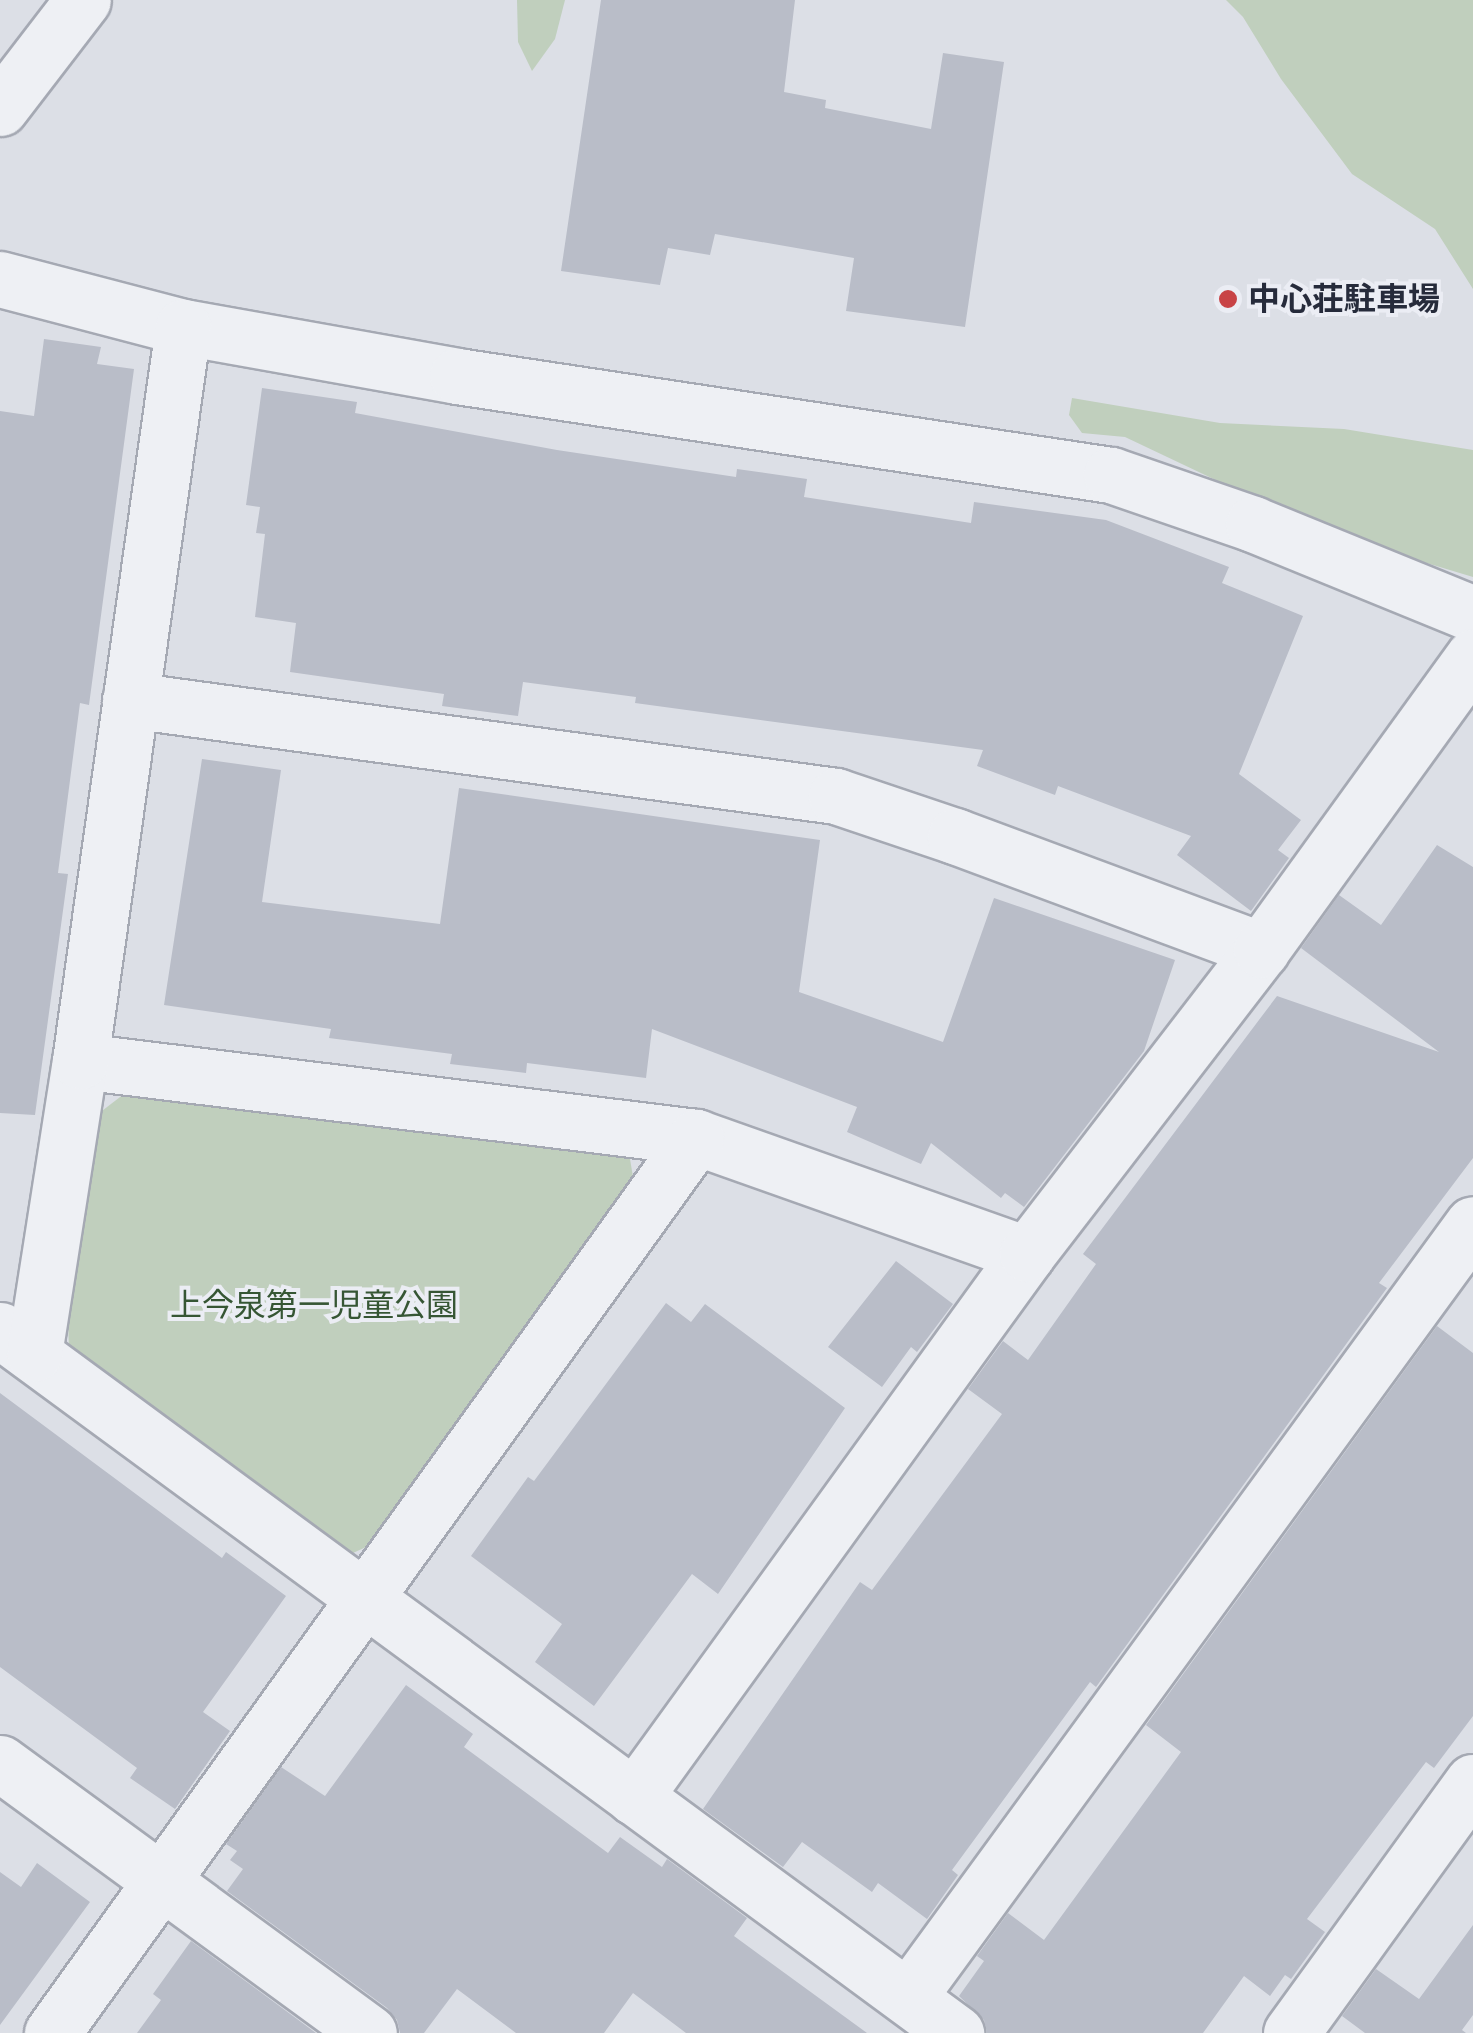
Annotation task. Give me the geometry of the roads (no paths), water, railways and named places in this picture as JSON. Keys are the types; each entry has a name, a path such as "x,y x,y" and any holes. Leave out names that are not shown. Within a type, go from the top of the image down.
{"street":[{"path":"0,108 83,0"},
{"path":"0,279 182,327 457,376 1111,475 1253,524 1473,614"},
{"path":"182,327 80,1060 17,1342 956,2033"},
{"path":"634,1797 1027,1254 1261,950 1473,656"},
{"path":"130,700 836,796 956,836 1261,950"},
{"path":"80,1060 696,1137 1027,1254"},
{"path":"52,2033 696,1137"},
{"path":"908,1997 1473,1224"},
{"path":"0,1763 369,2033"},
{"path":"1291,2033 1473,1782"}],"place":[{"name":"中心荘駐車場","path":"1228,299"}],"park label":[{"name":"上今泉第一児童公園","path":"314,1305"}]}
